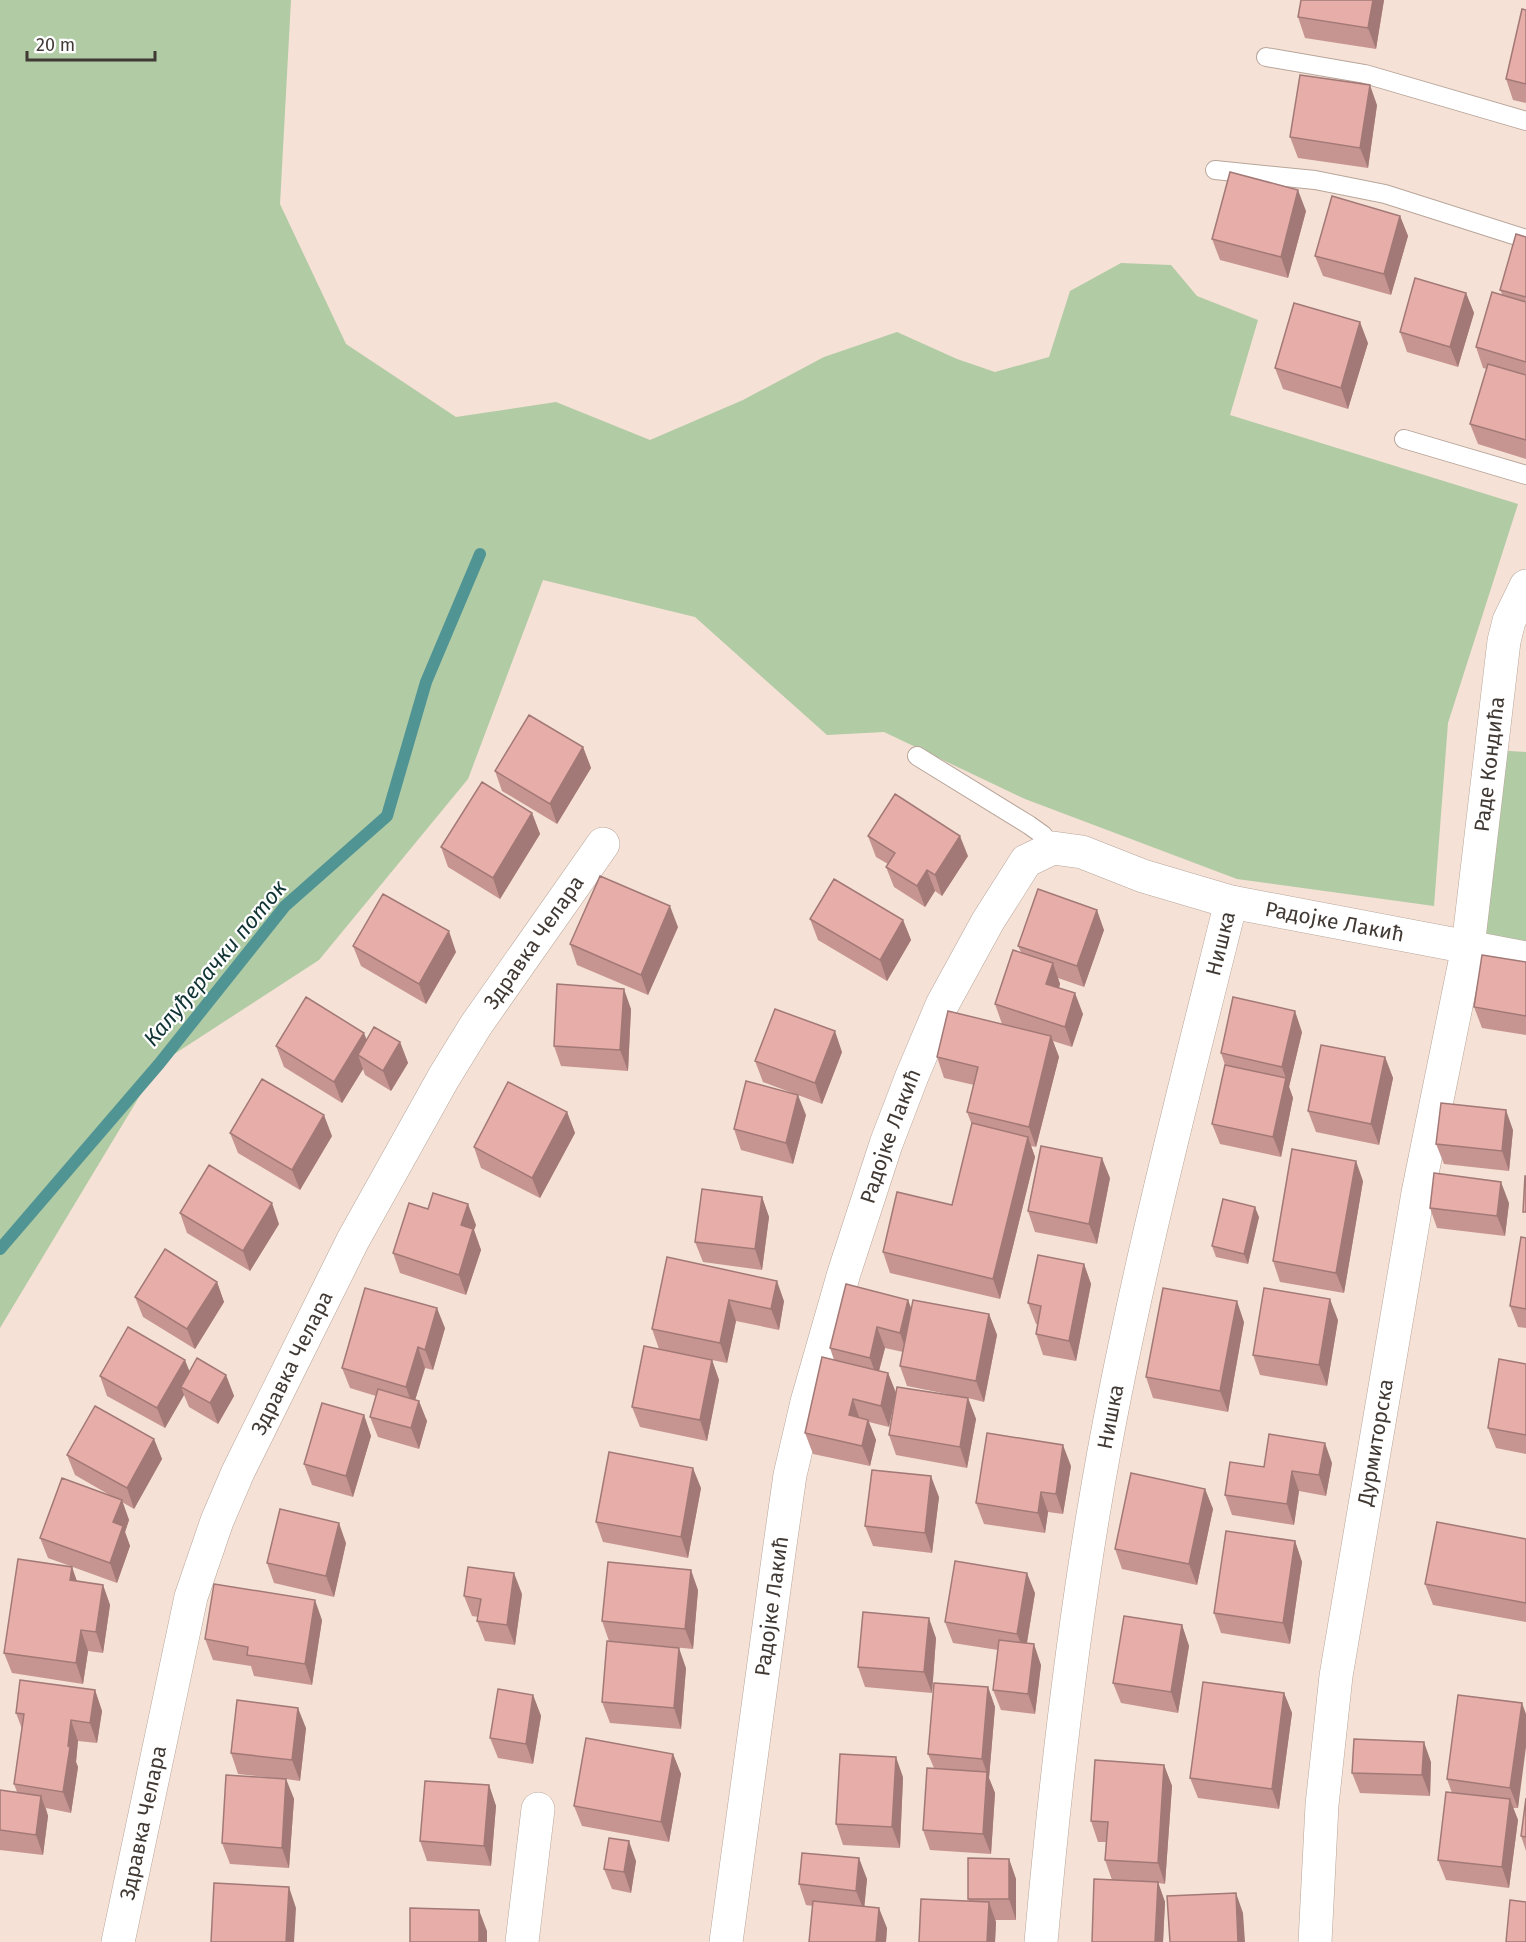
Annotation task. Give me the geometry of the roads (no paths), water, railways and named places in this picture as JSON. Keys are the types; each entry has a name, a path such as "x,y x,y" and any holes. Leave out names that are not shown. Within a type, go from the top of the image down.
{"street":[{"name":"Раде Кондића","path":"1468,946 1504,640 1509,621 1526,586"},
{"name":"Здравка Челара","path":"118,1942 191,1597 217,1521 238,1472 353,1240 444,1077 476,1024 603,844"},
{"name":"Радојке Лакић","path":"726,1942 743,1802 790,1475 807,1402 844,1273 886,1144 942,1005 988,921 1026,861 1053,848 1082,852 1143,876 1232,902 1526,958"},
{"name":"Нишка","path":"1041,1942 1054,1801 1094,1509 1148,1236 1232,902"},
{"name":"Дурмиторска","path":"1315,1942 1322,1805 1335,1676 1418,1193 1468,946"},
{"path":"522,1942 538,1809"}],"lane":[{"path":"1266,57 1365,74 1526,121"},
{"path":"1215,170 1315,180 1385,194 1526,239"},
{"path":"1404,439 1526,475"},
{"path":"917,756 1029,825 1050,841 1053,848"}],"waterway":[{"name":"Калуђерачки поток","path":"0,1249 159,1064 285,906 387,816 426,682 480,554"}]}
